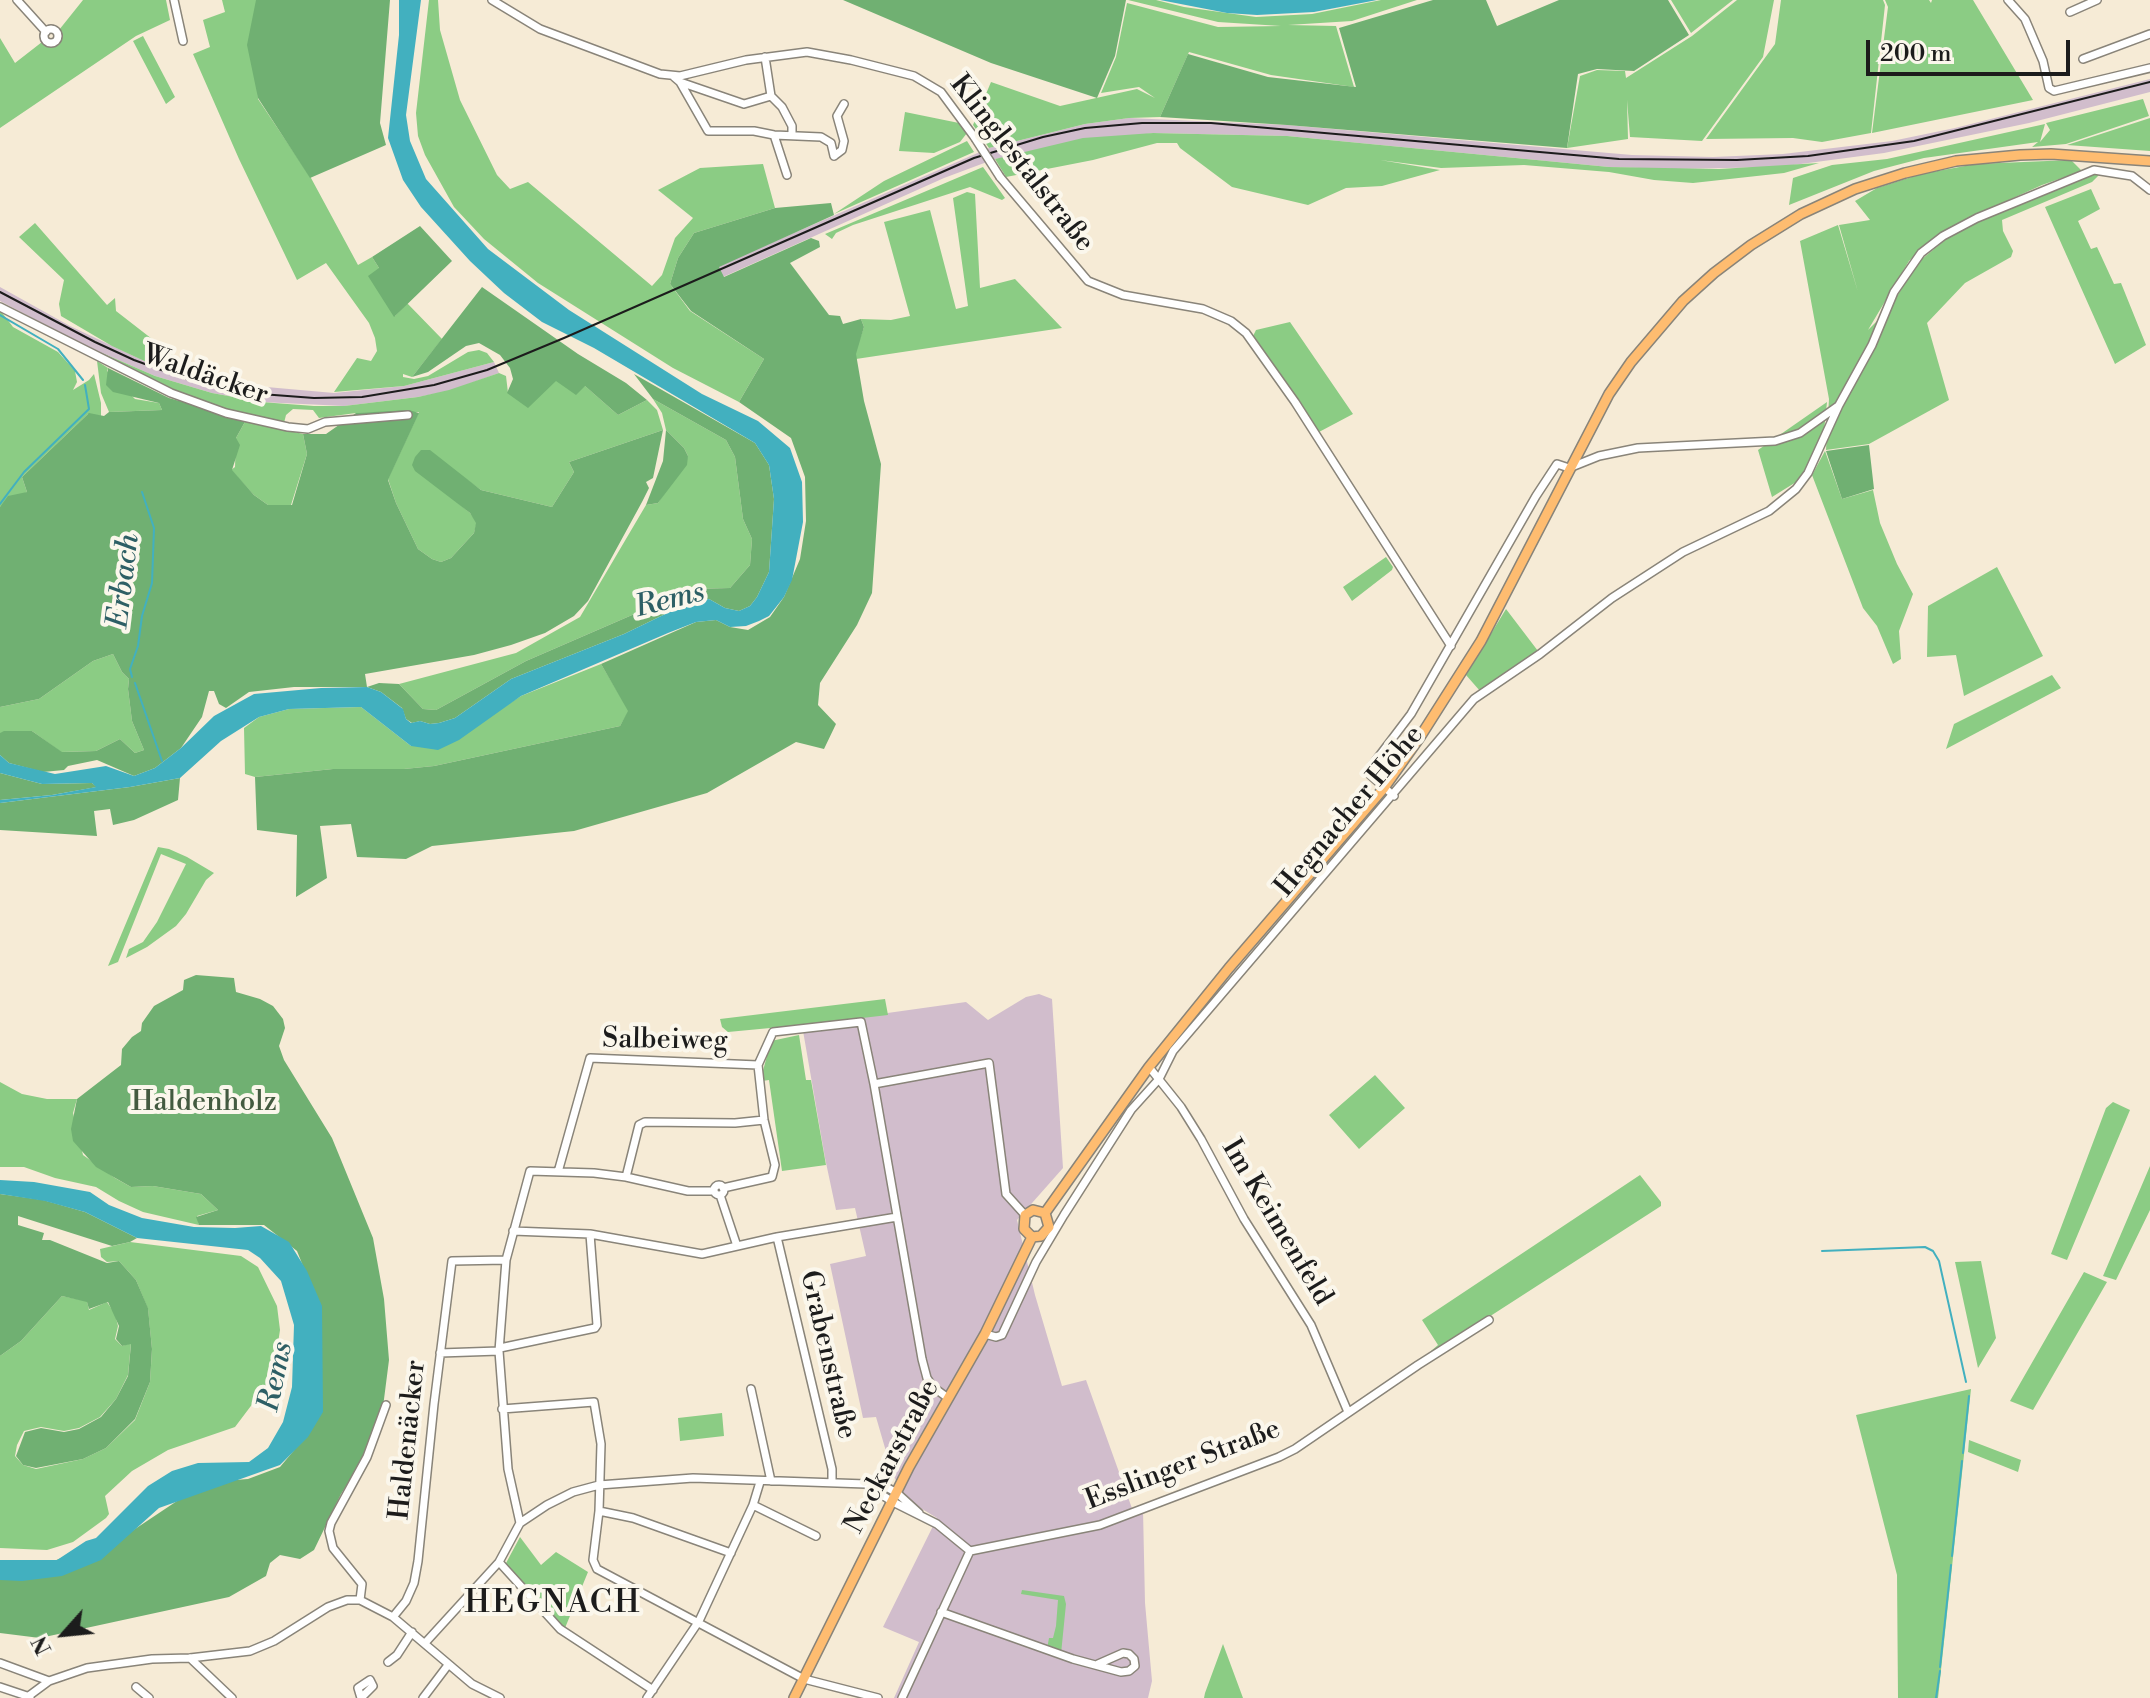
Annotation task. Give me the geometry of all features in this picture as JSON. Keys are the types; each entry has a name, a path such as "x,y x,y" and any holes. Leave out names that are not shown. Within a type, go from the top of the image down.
{"main road":[{"name":"Hegnacher Höhe","path":"1045,1213 1149,1067 1229,968 1384,788 1481,641 1609,394 1657,330 1714,273 1751,245 1801,214 1855,189 1905,173 1956,161 2051,154 2150,161"},
{"name":"Hegnacher Höhe","path":"2111,159 2150,168"},
{"path":"1033,1210 1045,1213 1049,1227 1041,1236 1032,1237 1024,1229 1025,1215 1033,1210"},
{"name":"Neckarstraße","path":"794,1698 895,1498 985,1334 1032,1237"}],"street":[{"path":"17,0 46,32"},
{"path":"174,0 183,41"},
{"name":"Klinglestalstraße","path":"492,0 540,29 673,76 791,53 823,54 914,76 941,92 1000,177 1088,281 1123,295 1203,309 1231,321 1246,333 1295,402 1451,646"},
{"path":"2070,12 2097,0"},
{"path":"2010,1 2025,19 2043,61 2049,88 2054,91 2150,68"},
{"path":"2083,59 2150,34"},
{"path":"765,57 771,96 782,107 792,126 792,135"},
{"path":"673,76 680,82 708,131 754,131 821,137 831,143 834,156 842,150 844,141 837,116 844,104"},
{"path":"680,82 744,104 771,96"},
{"path":"774,135 787,175"},
{"name":"Hegnacher Höhe","path":"985,1334 1002,1335 1036,1262 1064,1215 1131,1110 1159,1079 1173,1051 1474,699 1517,671 1612,598 1683,552 1754,519 1783,501 1808,473 1839,405 1867,356 1903,275 1929,245 1991,211 2094,170 2132,176 2150,190"},
{"name":"Waldäcker","path":"0,307 171,393 226,413 308,429 325,422 408,415"},
{"name":"Hegnacher Höhe","path":"1569,468 1599,456 1638,448 1750,444 1788,438 1811,427 1839,405"},
{"path":"1394,796 1367,772 1411,714 1557,464 1569,468"},
{"path":"520,1523 508,1469 500,1350 506,1260 530,1171 626,1177 688,1191 719,1192 772,1177 775,1165 764,1120 758,1065 773,1032 861,1022 922,1359 933,1387 948,1398"},
{"name":"Salbeiweg","path":"558,1172 590,1058 758,1065"},
{"path":"874,1084 989,1063 1006,1194 1025,1215"},
{"name":"Im Keimenfeld","path":"1149,1067 1201,1139 1244,1219 1311,1325 1348,1412"},
{"path":"626,1177 639,1125 645,1122 735,1123 764,1120"},
{"path":"719,1192 737,1246"},
{"path":"513,1231 590,1234 702,1254 777,1237 897,1217"},
{"path":"440,1353 500,1350 595,1328 590,1234"},
{"name":"Grabenstraße","path":"777,1237 832,1469 832,1483"},
{"name":"Haldenäcker","path":"393,1617 406,1601 414,1583 418,1561 452,1261 506,1260"},
{"name":"Esslinger Straße","path":"970,1551 1100,1525 1295,1449 1489,1320"},
{"path":"751,1389 771,1481"},
{"path":"502,1409 594,1402 601,1444 599,1511 593,1560 597,1569 804,1679 875,1698"},
{"path":"360,1600 362,1584 333,1548 329,1531 367,1457 386,1405"},
{"path":"425,1643 499,1562 520,1523 573,1492 599,1485 693,1478 866,1484 919,1513 958,1539 970,1551 902,1698"},
{"path":"647,1698 699,1621 753,1505 760,1482"},
{"path":"753,1505 816,1536"},
{"path":"599,1511 633,1518 731,1553"},
{"path":"499,1562 560,1629 653,1690"},
{"path":"0,1687 29,1697 49,1681 87,1668 250,1651 274,1641 328,1607 347,1600 360,1600 393,1617 472,1684 500,1698"},
{"path":"941,1612 1073,1659 1098,1664"},
{"path":"388,1662 397,1655 412,1632"},
{"path":"190,1658 232,1698"},
{"path":"0,1663 49,1681"},
{"path":"423,1698 448,1665"},
{"path":"136,1687 149,1698"}],"shaded area":[{"path":"2150,79 2150,92 2029,123 1884,153 1778,167 1609,167 1287,136 1153,133 995,159 944,178 723,277 718,266 989,148 1085,124 1129,118 1287,125 1632,155 1713,157 1783,154 1892,141"},
{"path":"0,287 70,326 155,366 190,376 244,385 334,393 404,386 494,362 499,373 449,391 418,397 344,406 261,402 212,393 155,376 86,346 0,301"},
{"path":"1039,994 1052,999 1063,1168 1017,1220 1062,1386 1086,1380 1134,1514 1143,1510 1145,1603 1152,1681 1148,1698 894,1698 919,1642 883,1627 937,1518 904,1498 892,1472 876,1417 863,1418 830,1264 866,1256 855,1208 836,1210 802,1025 966,1002 988,1020 1026,997"}],"green space":[{"path":"83,0 166,0 170,20 136,36 0,128 0,38 15,63 42,42 48,46 58,44 61,40 59,30"},
{"path":"222,0 256,0 258,99 311,178 358,265 372,257 379,268 395,316 407,303 442,339 412,377 403,374 403,377 414,379 428,376 468,352 479,350 487,353 494,362 404,386 334,392 357,358 371,361 377,351 375,338 369,323 326,263 297,280 239,159 193,54 210,47 203,20 225,12"},
{"path":"256,0 390,0 380,123 386,145 310,178 258,98 247,45"},
{"path":"429,0 438,0 440,30 460,100 497,175 510,189 528,182 652,286 662,275 675,238 693,218 658,190 700,168 763,164 775,208 694,233 678,258 670,284 690,311 764,359 739,402 673,368 538,283 484,239 454,207 418,136 416,113"},
{"path":"843,0 1126,0 1115,56 1097,98 991,63"},
{"path":"1128,0 1156,0 1256,17 1312,14 1381,0 1417,0 1352,21 1288,25 1336,26 1354,87 1271,75 1189,52 1160,117 1085,124 989,148 973,125 991,82 1060,106 1137,89 1155,98 1139,87 1101,93 1116,57 1127,3 1218,27 1281,26 1218,22"},
{"path":"1433,0 1486,0 1497,26 1559,0 1668,0 1689,35 1634,71 1597,69 1578,74 1567,148 1160,117 1188,54 1268,77 1356,87 1339,28"},
{"path":"1671,0 1733,0 1691,33"},
{"path":"1737,0 1774,0 1763,57 1702,141 1630,137 1627,100 1628,139 1567,148 1580,76 1597,70 1625,71 1626,78 1692,36"},
{"path":"1781,0 1883,0 1885,5 1871,133 1822,142 1793,138 1706,139 1775,44"},
{"path":"1885,0 1929,0 1931,3 1932,0 1973,0 2033,100 1872,133 1888,7"},
{"path":"143,36 175,97 166,104 133,41"},
{"path":"2143,99 2149,116 2066,144 2032,147 2038,142 1924,158 1874,171 1789,205 1793,178 1832,165 1887,159 2045,124 2040,142 2050,130 2046,123"},
{"path":"905,112 959,123 967,133 960,142 934,153 899,151"},
{"path":"2150,118 2150,151 2067,145"},
{"path":"1153,133 1287,136 1609,167 1719,169 1819,163 1784,173 1693,183 1524,165 1441,168 1380,160 1440,170 1382,186 1346,188 1308,205 1232,187 1177,143 1157,143 1093,160 1006,177 995,159 1083,138"},
{"path":"967,141 974,152 834,214 884,181"},
{"path":"2071,160 2082,171 2042,185 1958,223 1927,243 1909,261 1868,330 1890,308 1917,263 1955,232 2090,174 2099,175 2092,182 2002,220 2003,231 2013,251 2011,257 1965,283 1927,323 1949,400 1869,444 1826,450 1829,399 1800,241 1838,225 1858,292 1839,225 1870,220 1855,201 1877,188 1921,174 1976,164"},
{"path":"983,167 1005,198 1002,200 970,187 853,225 836,233 832,239 825,234"},
{"path":"2091,189 2100,209 2078,221 2091,249 2097,247 2114,284 2121,283 2146,345 2115,364 2045,207"},
{"path":"967,192 975,194 980,288 1015,279 1062,328 856,359 855,353 864,327 861,319 891,320 910,316 884,222 930,210 956,309 968,306 953,198"},
{"path":"831,203 834,215 719,267 724,277 811,238 819,241 820,247 790,263 829,315 840,316 843,324 861,319 864,327 856,354 864,401 881,464 872,593 857,625 820,683 818,705 836,724 824,749 796,742 707,793 574,831 432,846 406,859 357,857 351,824 320,826 327,878 296,897 297,835 257,830 255,777 333,769 434,766 620,726 628,711 601,664 696,622 716,620 730,627 748,630 770,617 784,597 800,559 806,521 805,477 791,438 739,402 764,359 691,311 670,284 678,258 694,233 775,208"},
{"path":"35,223 107,305 115,298 116,311 192,370 189,376 155,366 112,346 61,316 59,304 64,280 19,237"},
{"path":"420,226 452,261 394,317 368,276 379,268 372,257"},
{"path":"482,287 647,400 618,415 585,386 576,395 556,381 528,408 507,393 513,379 510,368 500,355 479,343 466,346 428,372 412,377"},
{"path":"0,310 13,327 58,352 75,371 77,382 73,390 94,374 101,416 88,414 22,477 27,492 0,507"},
{"path":"1290,322 1353,414 1319,432 1315,431 1253,336 1256,330"},
{"path":"86,346 155,376 212,393 261,402 314,406 344,406 418,397 499,373 506,376 508,393 556,380 584,385 618,415 647,400 657,410 663,430 569,462 574,472 552,507 481,490 460,475 445,492 477,522 474,533 451,558 441,562 418,549 388,479 419,412 356,413 319,418 313,410 293,409 286,415 284,423 226,410 172,391 87,351"},
{"path":"97,361 108,368 107,371 135,399 159,403 162,410 109,412 101,393"},
{"path":"108,368 169,398 246,420 236,438 240,445 232,470 254,495 268,505 292,505 307,454 303,434 326,434 356,413 409,410 419,413 388,480 418,549 441,562 451,558 474,533 476,523 470,513 415,471 412,465 421,450 430,450 481,490 552,507 574,472 569,462 663,430 653,478 646,482 649,488 588,601 574,616 545,633 474,655 365,674 367,687 294,687 249,692 226,708 219,704 214,691 209,691 202,717 181,748 155,768 134,776 97,760 68,766 64,770 43,772 9,763 0,755 0,733 32,731 62,752 96,751 120,739 135,753 144,750 132,721 129,679 113,654 93,661 39,699 0,707 0,507 8,496 27,492 22,477 89,413 104,416 109,412 162,410 159,403 113,392 106,385"},
{"path":"634,374 755,443 769,465 774,499 769,572 750,606 739,611 725,608 709,599 686,604 624,634 511,679 455,718 439,723 412,723 406,719 402,708 381,692 367,687 379,683 399,684 423,709 436,710 526,661 692,589 730,588 750,565 752,539 743,519 735,457 726,440 653,399"},
{"path":"653,399 726,440 735,457 743,519 752,539 750,565 730,588 692,589 526,661 436,710 423,709 399,684 516,653 580,617 646,505 658,503 688,456 666,430 662,413"},
{"path":"1827,402 1824,431 1801,479 1772,497 1758,450"},
{"path":"246,420 303,434 307,454 291,505 268,505 231,470 235,467 236,438"},
{"path":"666,430 684,448 688,456 687,465 658,503 646,505 663,461"},
{"path":"1869,445 1874,489 1842,499 1826,451"},
{"path":"1825,451 1842,499 1873,490 1880,523 1913,594 1899,631 1901,659 1893,664 1877,626 1863,608 1812,475"},
{"path":"1386,557 1392,570 1352,601 1343,587"},
{"path":"1997,567 2043,656 1964,696 1956,655 1927,657 1928,606"},
{"path":"1506,609 1538,651 1480,691 1466,675"},
{"path":"113,654 129,679 132,721 144,750 135,753 120,739 96,751 61,752 32,731 0,733 0,707 39,699 93,661"},
{"path":"601,664 629,711 620,726 434,766 333,769 255,777 245,774 244,728 259,717 289,709 361,707 411,746 491,715 521,696"},
{"path":"2052,675 2061,688 1946,749 1954,724"},
{"path":"0,773 42,784 92,783 97,787 0,800"},
{"path":"180,778 178,800 134,820 113,825 110,809 94,811 97,836 0,830 0,803"},
{"path":"158,847 187,857 214,873 206,880 176,926 126,958 129,949 143,942 157,922 186,864 161,854 118,962 108,966"},
{"name":"Haldenholz","path":"196,975 234,978 236,992 273,1006 283,1019 285,1028 279,1046 284,1060 332,1138 373,1238 384,1299 389,1360 383,1407 365,1457 341,1494 314,1550 300,1559 280,1555 270,1563 266,1576 229,1597 40,1638 0,1633 0,1575 12,1577 132,1531 183,1497 223,1481 248,1479 280,1467 301,1442 317,1301 297,1251 264,1225 199,1225 196,1217 218,1210 201,1194 153,1186 131,1187 96,1167 73,1141 71,1129 77,1099 121,1065 122,1049 141,1031 142,1023 154,1006 183,990 184,980"},
{"path":"885,999 888,1015 728,1032 722,1027 720,1019"},
{"path":"799,1035 806,1080 811,1080 826,1165 782,1171 769,1080 762,1081 761,1078 771,1041"},
{"path":"1375,1075 1405,1108 1359,1149 1329,1115"},
{"path":"0,1082 22,1094 47,1099 77,1099 73,1113 83,1155 115,1178 131,1187 153,1186 201,1194 218,1210 197,1216 199,1225 143,1212 96,1187 24,1167 0,1167"},
{"path":"2113,1102 2130,1110 2067,1260 2051,1254 2106,1108"},
{"path":"2150,1166 2150,1210 2116,1280 2103,1276"},
{"path":"1640,1175 1661,1206 1433,1353 1431,1351 1438,1345 1422,1320"},
{"path":"0,1194 43,1200 85,1212 137,1238 112,1246 18,1216 18,1225 44,1233 42,1240 50,1240 107,1263 119,1261 136,1280 148,1308 152,1349 150,1382 135,1419 106,1448 83,1459 36,1468 23,1465 16,1456 25,1432 41,1428 64,1432 79,1429 101,1417 116,1399 128,1376 131,1344 122,1346 116,1339 119,1326 108,1302 89,1309 87,1302 62,1296 21,1341 0,1356"},
{"path":"130,1242 241,1256 258,1267 277,1306 280,1330 276,1356 266,1386 235,1427 168,1450 132,1471 105,1496 109,1514 106,1518 73,1542 47,1550 0,1548 0,1356 21,1341 62,1296 87,1301 89,1310 107,1302 118,1326 115,1339 122,1346 131,1343 128,1375 116,1399 100,1417 79,1428 64,1431 41,1427 24,1431 15,1456 23,1465 36,1469 83,1459 106,1448 135,1420 150,1382 152,1349 148,1309 136,1280 119,1261 107,1262 101,1257 100,1249"},
{"path":"1981,1261 1996,1338 1978,1368 1955,1262"},
{"path":"2084,1272 2107,1282 2033,1410 2010,1401"},
{"path":"1971,1389 1938,1698 1898,1698 1897,1575 1856,1415"},
{"path":"722,1413 724,1436 680,1441 678,1418"},
{"path":"1969,1440 2021,1460 2018,1472 1968,1452"},
{"path":"520,1537 541,1565 556,1552 588,1572 565,1628 559,1627 505,1565"},
{"path":"1022,1590 1064,1596 1066,1604 1061,1654 1047,1649 1056,1626 1058,1600 1021,1594"},
{"path":"1223,1644 1243,1698 1204,1698"}],"water":[{"path":"399,0 421,0 406,115 410,141 426,179 488,249 569,310 702,394 758,421 790,448 802,482 803,522 792,580 784,597 769,616 746,626 730,627 716,620 696,622 521,696 459,740 438,750 411,746 361,707 289,709 259,717 221,741 180,778 0,803 0,800 96,787 92,783 42,784 0,773 0,755 9,763 55,774 106,766 134,776 155,768 214,716 254,694 321,688 367,687 381,692 403,709 411,723 439,723 455,718 511,679 624,634 686,604 709,599 725,608 739,611 750,606 757,597 769,572 774,499 769,465 755,443 594,348 542,322 504,293 470,261 421,207 403,180 388,138 399,35"},
{"path":"1160,0 1377,0 1314,12 1257,15 1227,13"},
{"path":"0,1180 34,1182 90,1192 109,1205 142,1218 194,1227 261,1226 289,1242 307,1271 322,1306 323,1412 308,1437 280,1465 159,1508 101,1560 62,1576 22,1581 0,1580 0,1560 57,1560 96,1538 148,1486 172,1471 198,1463 249,1462 268,1448 283,1422 292,1387 294,1325 281,1281 248,1250 137,1238 85,1212 45,1201 0,1194"}],"waterway":[{"path":"0,315 58,349 83,380"},
{"path":"0,504 24,472 89,409 85,385"},
{"name":"Erbach","path":"132,677 130,669 152,583 154,528 142,492"},
{"name":"Erbach","path":"135,683 162,761"},
{"path":"1822,1251 1925,1247 1933,1251 1939,1261 1966,1382"},
{"path":"1963,1453 1969,1396"},
{"path":"1952,1556 1962,1461"},
{"path":"1940,1667 1951,1565"},
{"path":"1936,1698 1940,1671"}],"railway":[{"path":"0,292 95,342 186,379 261,394 314,398 362,397 434,385 487,370 974,158 1085,128 1142,123 1211,123 1619,159 1737,160 1808,156 1914,141 2150,82"}],"district":[{"name":"HEGNACH","path":"553,1604"}],"water label":[{"name":"Rems","path":"670,601"},
{"name":"Rems","path":"277,1377"}]}
